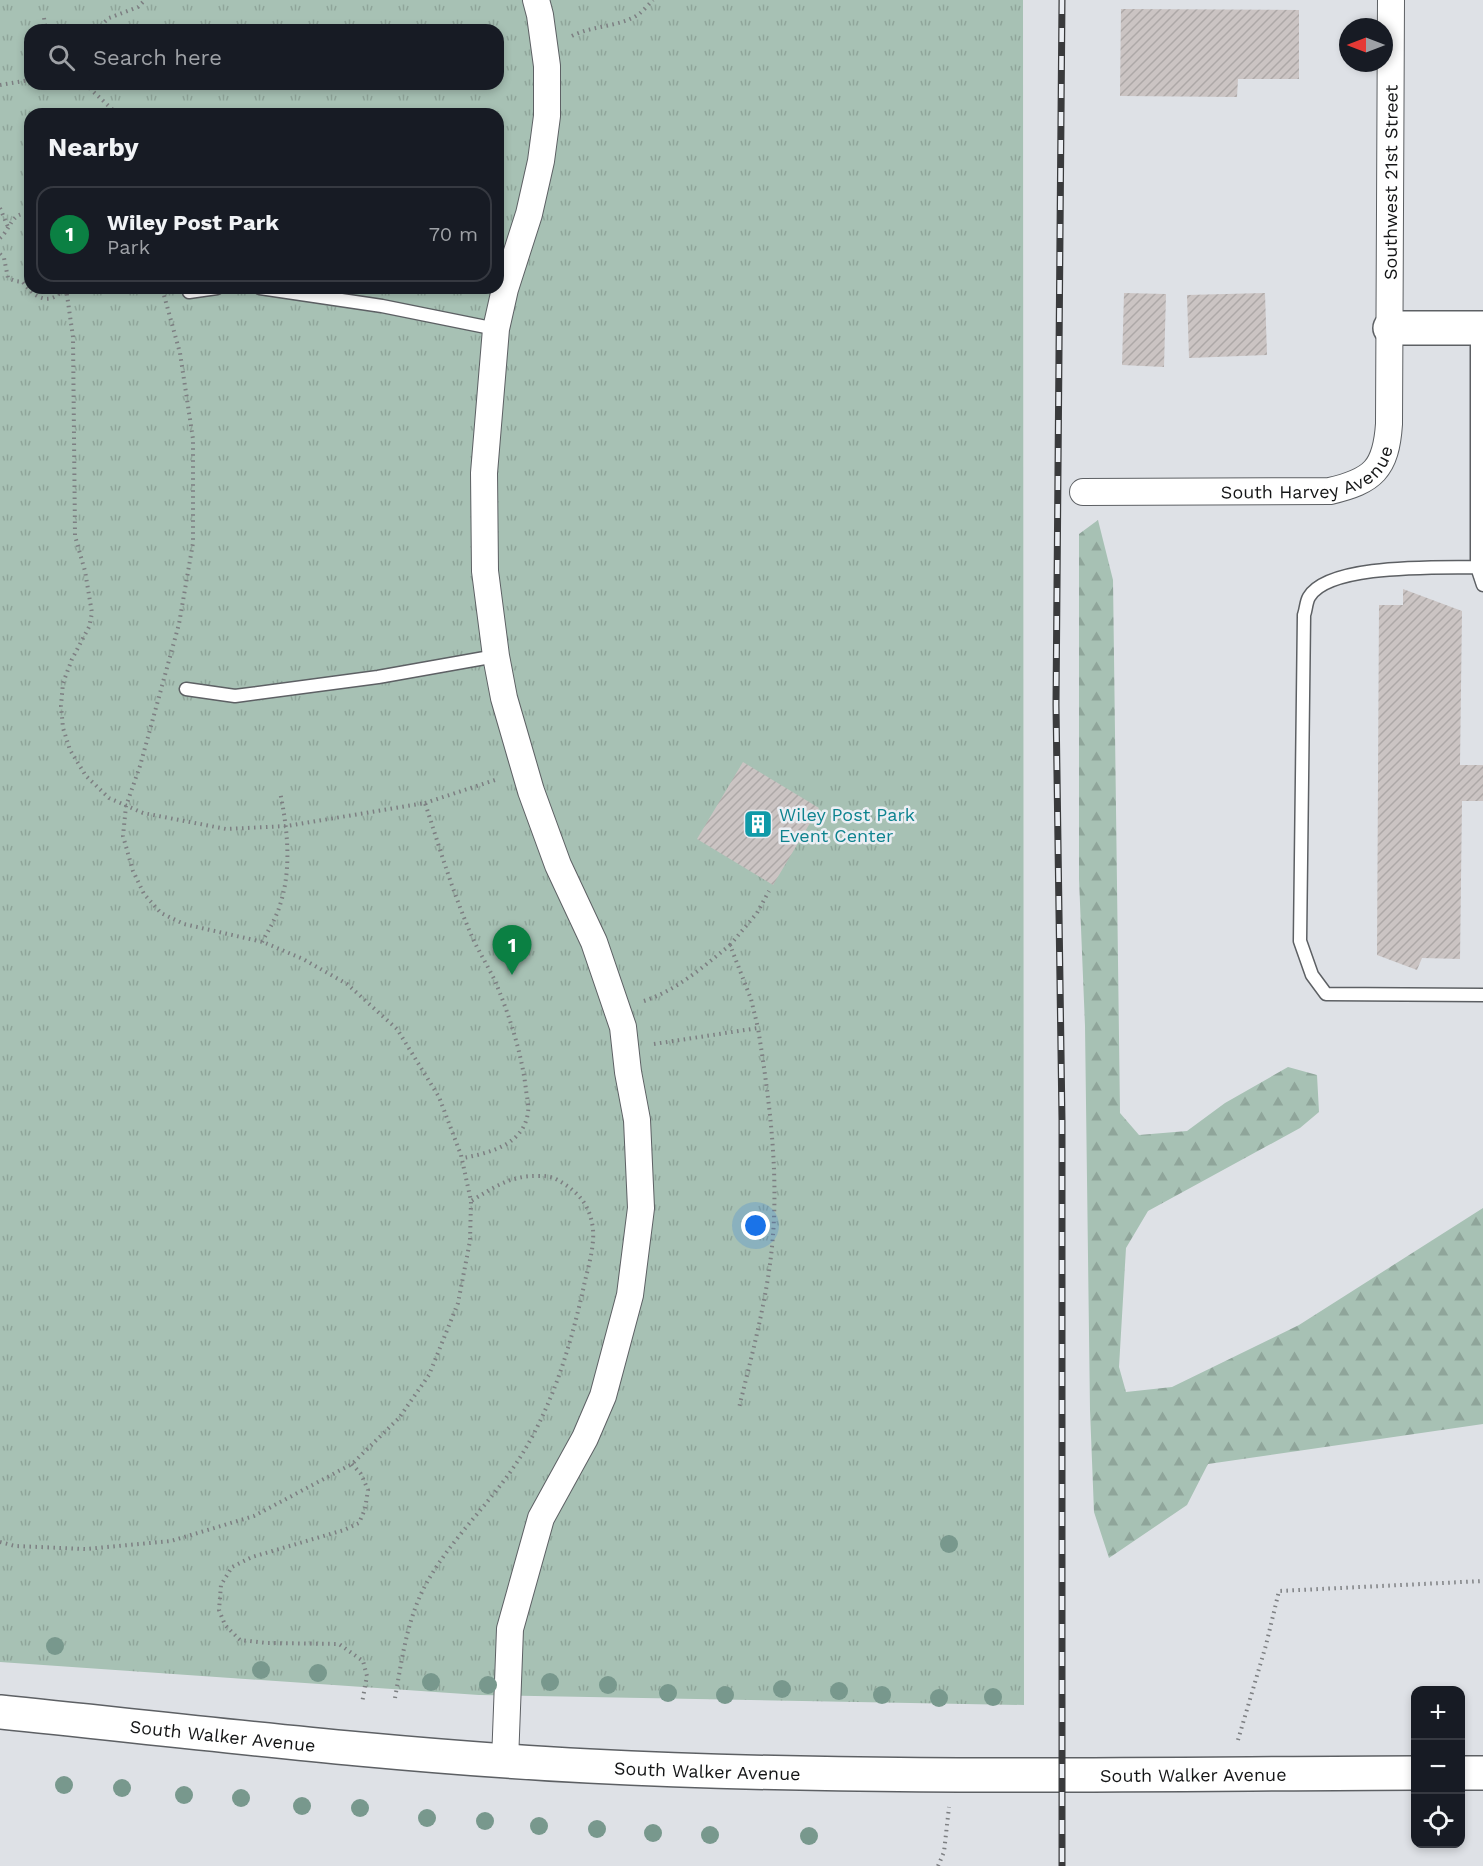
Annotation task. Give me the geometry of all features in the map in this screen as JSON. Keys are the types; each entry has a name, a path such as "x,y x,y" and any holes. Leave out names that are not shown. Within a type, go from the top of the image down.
{"main road":[{"path":"1390,328 1480,328"},
{"name":"South Walker Avenue","path":"0,1712 421,1755 732,1771 1411,1773"},
{"path":"1465,1773 1483,1773"}],"street":[{"path":"504,293 529,214 541,161 547,116 547,66 536,0"},
{"name":"Southwest 21st Street","path":"1390,328 1391,0"},
{"path":"504,294 495,329 484,473 485,571 495,656 504,698 542,825 594,942 623,1027 637,1120 641,1208 630,1295 603,1396 585,1438 541,1518 510,1629 505,1761"},
{"name":"South Harvey Avenue","path":"1083,492 1314,493 1360,483 1378,466 1388,440 1390,328"}],"lane":[{"path":"301,294 382,306 495,329"},
{"path":"1480,328 1481,527 1477,567 1483,585"},
{"path":"1477,567 1380,569 1330,580 1309,596 1304,615 1300,941 1311,975 1326,994 1483,995"},
{"path":"186,689 235,696 378,677 495,656"}],"path":[{"path":"102,24 109,18 138,7 145,0"},
{"path":"44,18 45,24"},
{"path":"0,85 24,81"},
{"path":"91,90 111,108"},
{"path":"0,208 8,227"},
{"path":"0,238 18,215 24,214"},
{"path":"0,254 4,258 8,278 24,283"},
{"path":"33,294 38,297 54,297 58,294"},
{"path":"66,294 73,337 75,536 85,571 92,613 89,627 72,659 63,683 60,706 63,728 70,750 86,776 109,798 143,813 226,829 287,826 425,803 524,768"},
{"path":"0,1542 15,1546 86,1549 171,1542 254,1516 352,1464 399,1418 429,1375 458,1304 470,1241 471,1201 463,1158 439,1097 397,1029 346,984 303,958 262,942 184,924 161,913 144,894 133,871 123,836 126,806 140,765 179,624 193,543 193,439 180,353 164,294"},
{"path":"262,942 279,909 286,884 287,826 280,792"},
{"path":"425,803 451,883 470,932 495,981 510,1021 525,1076 528,1113 521,1132 506,1145 489,1153 463,1158"},
{"path":"634,1004 662,995 697,973 730,945 757,913 769,891"},
{"path":"730,945 751,999 758,1028 769,1098 774,1159 773,1222 766,1289 740,1408"},
{"path":"648,1043 655,1044 758,1028"},
{"path":"395,1698 411,1618 425,1586 446,1552 521,1456 546,1406 573,1334 591,1256 593,1224 586,1204 570,1187 550,1177 525,1176 504,1181 471,1201"},
{"path":"352,1464 361,1474 368,1490 365,1509 359,1523 344,1530 252,1557 232,1567 221,1585 219,1610 225,1624 240,1640 267,1643 339,1644 363,1661 367,1676 362,1703"},
{"path":"1230,1773 1279,1591 1483,1581"},
{"path":"938,1866 944,1851 953,1773"}],"green space":[{"path":"0,0 1023,0 1024,1705 479,1695 0,1662"},
{"path":"1098,520 1113,580 1120,1113 1139,1135 1187,1131 1225,1103 1288,1067 1317,1075 1319,1112 1300,1128 1148,1211 1126,1248 1119,1367 1126,1392 1172,1387 1299,1325 1483,1208 1483,1424 1208,1464 1187,1505 1109,1558 1094,1512 1090,1410 1085,1026 1079,879 1079,534"}],"building":[{"path":"1121,9 1299,10 1299,79 1238,79 1237,97 1120,96"},
{"path":"1124,293 1166,294 1164,367 1122,365"},
{"path":"1265,293 1267,355 1189,358 1187,295"},
{"path":"1403,589 1462,611 1460,765 1483,765 1483,801 1462,801 1460,959 1422,958 1417,970 1377,955 1379,605 1403,605"},
{"name":"Wiley Post Park Event Center","path":"743,762 819,808 773,885 697,839"}],"railway":[{"path":"1062,0 1056,705 1062,1121 1062,1866"}],"place":[{"name":"Wiley Post Park Event Center","path":"758,824"},
{"name":"Wiley Post Park","path":"512,975"}]}
